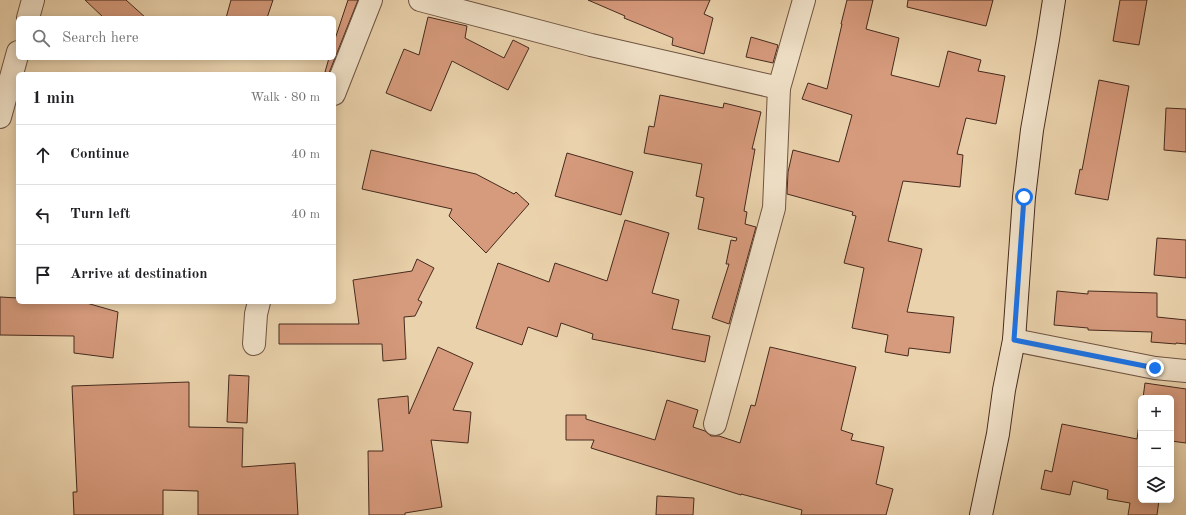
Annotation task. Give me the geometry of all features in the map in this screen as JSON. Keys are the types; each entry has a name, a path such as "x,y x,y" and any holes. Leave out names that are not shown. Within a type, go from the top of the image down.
{"street":[{"path":"29,16 33,0"},
{"path":"336,89 371,0"},
{"path":"420,0 591,45 779,88"},
{"path":"715,424 774,208 779,88 804,0"},
{"path":"981,515 998,434 1004,390 1014,340 1024,197 1032,130 1054,0"},
{"path":"0,117 16,59"},
{"path":"254,344 256,314 258,304"},
{"path":"1014,340 1155,368 1186,371"}],"building":[{"path":"85,0 126,0 144,16 102,16"},
{"path":"231,0 273,0 268,16 227,16"},
{"path":"348,0 358,0 336,55 336,36"},
{"path":"588,0 710,0 704,14 713,18 704,54 672,45 673,38 624,18 625,16"},
{"path":"847,0 873,0 866,29 899,38 891,75 939,87 948,51 981,60 978,71 1005,76 996,124 966,118 957,154 963,155 960,187 903,181 888,241 922,249 907,312 954,317 950,353 909,348 908,356 885,352 888,335 852,328 864,268 844,263 856,216 852,215 853,212 787,194 788,172 793,150 839,162 852,115 802,99 808,83 827,89"},
{"path":"908,0 993,0 986,26 907,7"},
{"path":"1120,0 1147,0 1139,45 1113,41"},
{"path":"428,17 467,26 465,38 504,58 513,40 529,48 508,90 452,61 431,111 386,93 404,49 419,55"},
{"path":"751,37 778,45 773,63 746,57"},
{"path":"328,60 334,60 329,72 325,72"},
{"path":"1099,80 1129,86 1108,200 1075,194 1080,169 1082,170"},
{"path":"660,95 723,108 724,103 761,112 752,149 755,149 744,211 747,212 745,224 756,227 729,324 712,318 729,264 726,264 731,240 736,241 737,238 698,229 704,198 696,196 702,164 644,153 649,126 654,127"},
{"path":"1166,108 1186,109 1186,152 1164,150"},
{"path":"371,150 476,174 514,194 516,192 529,204 486,253 449,216 452,209 362,189"},
{"path":"567,153 633,172 621,215 555,196"},
{"path":"625,220 669,233 652,293 679,300 672,329 710,336 705,362 592,339 593,334 561,323 557,337 528,327 522,345 476,328 498,263 549,282 555,263 607,281"},
{"path":"1157,238 1186,240 1186,278 1154,275"},
{"path":"417,259 434,268 418,300 422,302 415,316 404,317 406,359 383,361 382,344 279,344 279,324 359,324 353,280 412,271"},
{"path":"1057,291 1088,294 1088,291 1157,293 1157,317 1186,320 1186,344 1151,342 1152,332 1088,330 1088,328 1054,325"},
{"path":"0,297 16,298 16,304 90,304 118,312 113,358 74,353 74,336 0,335"},
{"path":"438,347 473,363 453,410 471,412 468,443 431,440 442,507 405,513 405,515 369,515 368,451 383,451 378,399 408,396 409,414"},
{"path":"770,347 856,367 841,430 853,434 851,440 884,447 876,484 893,489 886,515 801,515 802,510 741,495 591,448 594,440 566,440 566,415 586,415 586,419 655,440 667,400 698,410 693,427 705,431 711,436 719,436 740,443 751,405 755,406"},
{"path":"229,375 249,376 247,423 227,422"},
{"path":"189,382 189,427 243,428 242,467 295,463 298,515 198,515 198,491 163,490 163,515 74,515 73,492 77,492 72,386"},
{"path":"1145,383 1186,389 1186,443 1174,441 1174,395 1143,395"},
{"path":"1062,424 1137,439 1138,432 1138,503 1159,503 1157,515 1128,515 1130,503 1107,499 1108,490 1073,481 1070,495 1041,489 1045,470 1052,472"},
{"path":"657,496 694,498 693,515 656,515"}],"route":[{"path":"1024,197 1014,340 1155,368"}]}
